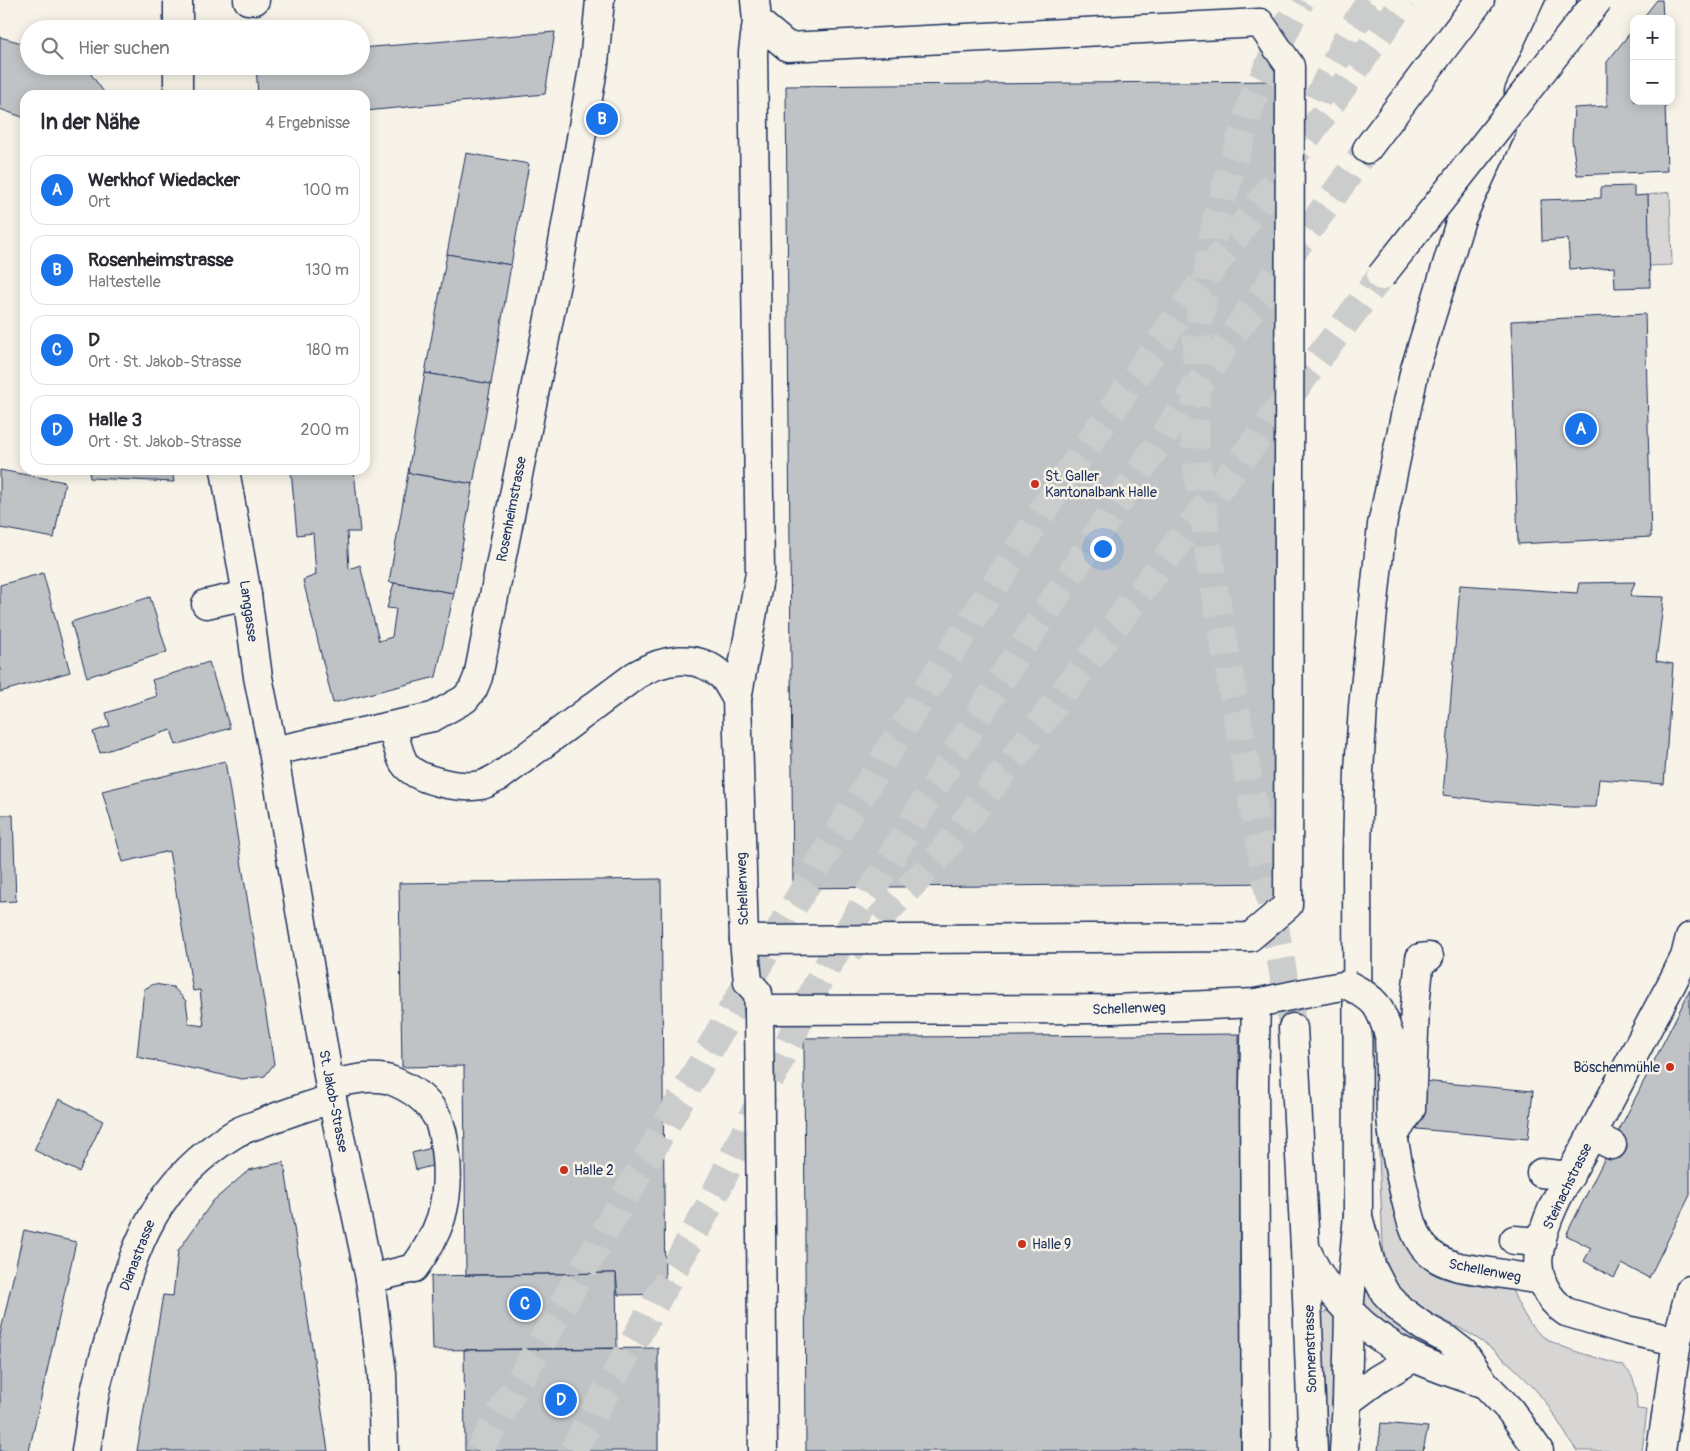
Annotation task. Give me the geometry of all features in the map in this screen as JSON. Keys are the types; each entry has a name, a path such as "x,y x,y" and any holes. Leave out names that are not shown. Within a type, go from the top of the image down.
{"main road":[{"path":"178,0 178,20"},
{"path":"248,0 255,0"},
{"name":"Rosenheimstrasse","path":"273,751 434,717 465,699 473,689 478,677 556,283 594,63 600,0"},
{"path":"1367,149 1480,0"},
{"path":"1344,1451 1349,1311 1358,1215 1357,852 1359,771 1365,689 1382,525 1415,369 1461,219 1562,0"},
{"path":"1381,276 1598,0"},
{"path":"744,940 1250,937 1288,905 1290,66 1260,23 788,47 756,11"},
{"name":"Schellenweg","path":"756,11 753,52 760,573 737,699 744,940 748,982 758,992 759,1010 1114,1009 1256,1003 1348,985 1368,996 1381,1010 1389,1035 1391,1118 1403,1188 1417,1238 1435,1258 1447,1264 1541,1280"},
{"path":"178,75 178,90"},
{"name":"Langgasse","path":"226,475 247,595 258,677 273,751"},
{"path":"206,604 247,595"},
{"path":"392,726 404,764 416,773 454,786 481,785 499,777 636,675 650,667 683,660 703,664 722,676 737,699"},
{"name":"St. Jakob-Strasse","path":"273,751 331,1092 370,1279 382,1374 384,1451"},
{"name":"Steinachstrasse","path":"1677,1341 1626,1330 1566,1312 1551,1298 1541,1280 1538,1254 1552,1209 1570,1176 1601,1140 1685,957 1690,937"},
{"path":"1394,1135 1411,1109 1415,1006 1420,958 1429,957"},
{"path":"1256,1003 1254,1085 1256,1451"},
{"path":"759,1010 763,1451"},
{"name":"Sonnenstrasse","path":"1293,1028 1305,1247 1313,1451"},
{"name":"Dianastrasse","path":"86,1451 94,1397 119,1301 142,1235 168,1192 184,1173 203,1156 237,1132 299,1108 362,1078 389,1080 410,1089 424,1100 438,1118 445,1146 447,1192 441,1219 426,1252 414,1268 370,1279"},
{"path":"1541,1173 1570,1176"},
{"path":"1358,1215 1372,1268 1385,1293 1401,1310 1464,1353 1485,1384 1510,1410 1539,1451"},
{"path":"1514,1240 1541,1242"},
{"path":"1305,1247 1316,1271 1338,1301 1366,1328 1393,1347 1414,1358 1442,1370 1485,1384"},
{"path":"1661,1451 1677,1341 1690,1290"},
{"path":"1347,1402 1378,1379 1414,1358"}],"shaded area":[{"path":"1670,192 1672,265 1649,266 1648,195"},
{"path":"1378,1133 1395,1216 1403,1237 1413,1255 1426,1269 1443,1278 1468,1284 1512,1290 1528,1321 1542,1336 1560,1346 1623,1366 1628,1370 1636,1391 1637,1409 1647,1410 1642,1451 1577,1451 1544,1400 1512,1366 1482,1342 1421,1307 1401,1290 1387,1264 1383,1246"},
{"path":"1368,1291 1376,1303 1393,1320 1419,1338 1442,1350 1439,1355 1401,1334 1363,1306 1363,1292"},
{"path":"1328,1311 1338,1321 1333,1451 1326,1451 1319,1314"}],"building":[{"path":"1657,0 1662,0 1663,15 1645,15"},
{"path":"555,32 545,94 370,111 370,90 258,90 257,75 370,75 370,47"},
{"path":"1630,33 1630,105 1665,105 1667,171 1577,175 1572,140 1574,108 1607,106 1607,62"},
{"path":"0,37 20,43 20,75 92,75 102,90 20,90 20,116 0,109"},
{"name":"St. Galler Kantonalbank Halle","path":"1277,81 1283,883 793,888 786,86"},
{"path":"466,153 529,164 511,265 447,254"},
{"path":"1634,186 1634,196 1648,195 1650,287 1615,288 1614,267 1570,269 1568,239 1542,241 1541,200 1601,198 1601,187"},
{"path":"447,254 511,265 491,384 425,373"},
{"path":"1645,314 1651,537 1518,544 1511,321"},
{"path":"425,373 491,384 473,484 408,473"},
{"path":"0,470 65,482 54,538 0,528"},
{"path":"408,473 473,484 454,593 389,582"},
{"path":"90,475 173,475 174,482 90,478"},
{"path":"291,475 354,475 360,532 347,532 349,569 360,565 379,641 392,637 396,609 387,608 394,583 454,593 436,677 333,703 303,580 316,575 313,533 297,535"},
{"path":"43,573 70,672 0,692 0,585"},
{"path":"1635,582 1630,596 1664,597 1656,661 1673,664 1664,784 1599,779 1596,807 1499,802 1443,795 1460,585 1577,593 1579,583"},
{"path":"150,597 167,652 87,677 71,622"},
{"path":"209,662 230,728 176,745 171,730 100,753 93,732 110,726 106,713 157,696 152,680"},
{"path":"225,761 274,1064 265,1076 242,1079 137,1057 144,989 154,984 173,987 186,1001 189,1024 204,1026 200,990 193,991 169,851 123,862 102,791"},
{"path":"0,815 13,815 16,901 0,902"},
{"name":"Halle 2","path":"661,879 665,1294 618,1295 616,1273 466,1275 464,1066 402,1067 399,883"},
{"name":"Böschenmühle","path":"1690,990 1690,1195 1649,1278 1622,1264 1614,1278 1584,1261 1591,1248 1566,1235"},
{"name":"Halle 9","path":"1239,1034 1241,1451 806,1451 804,1038"},
{"path":"1422,1081 1533,1091 1528,1139 1417,1129"},
{"path":"59,1099 103,1121 79,1172 34,1150"},
{"path":"435,1147 439,1164 416,1170 412,1153"},
{"path":"284,1162 328,1451 137,1451 163,1295 173,1296 178,1251 213,1201 249,1170"},
{"path":"24,1230 76,1242 29,1451 0,1451 0,1335"},
{"path":"616,1273 617,1348 433,1350 431,1276"},
{"path":"658,1348 658,1451 465,1451 464,1350"},
{"path":"1381,1423 1428,1427 1423,1451 1378,1451"}],"tunnel":[{"path":"1293,1028 1212,576 1195,451 1197,336 1216,220 1252,101 1301,0"},
{"path":"1317,100 1350,32 1371,0"},
{"path":"479,1451 748,982 926,691 1063,480 1181,311 1282,173 1404,0"},
{"path":"573,1451 709,1206 817,984 900,842 1007,670 1115,507 1229,340 1367,149"},
{"path":"849,950 937,859 1381,276"}],"place":[{"name":"Rosenheimstrasse","path":"602,119"},
{"name":"Werkhof Wiedacker","path":"1581,429"},
{"name":"St. Galler Kantonalbank Halle","path":"1035,484"},
{"name":"Böschenmühle","path":"1670,1067"},
{"name":"Halle 2","path":"564,1170"},
{"name":"Halle 9","path":"1022,1244"},
{"name":"D","path":"525,1304"},
{"name":"Halle 3","path":"561,1400"}]}
